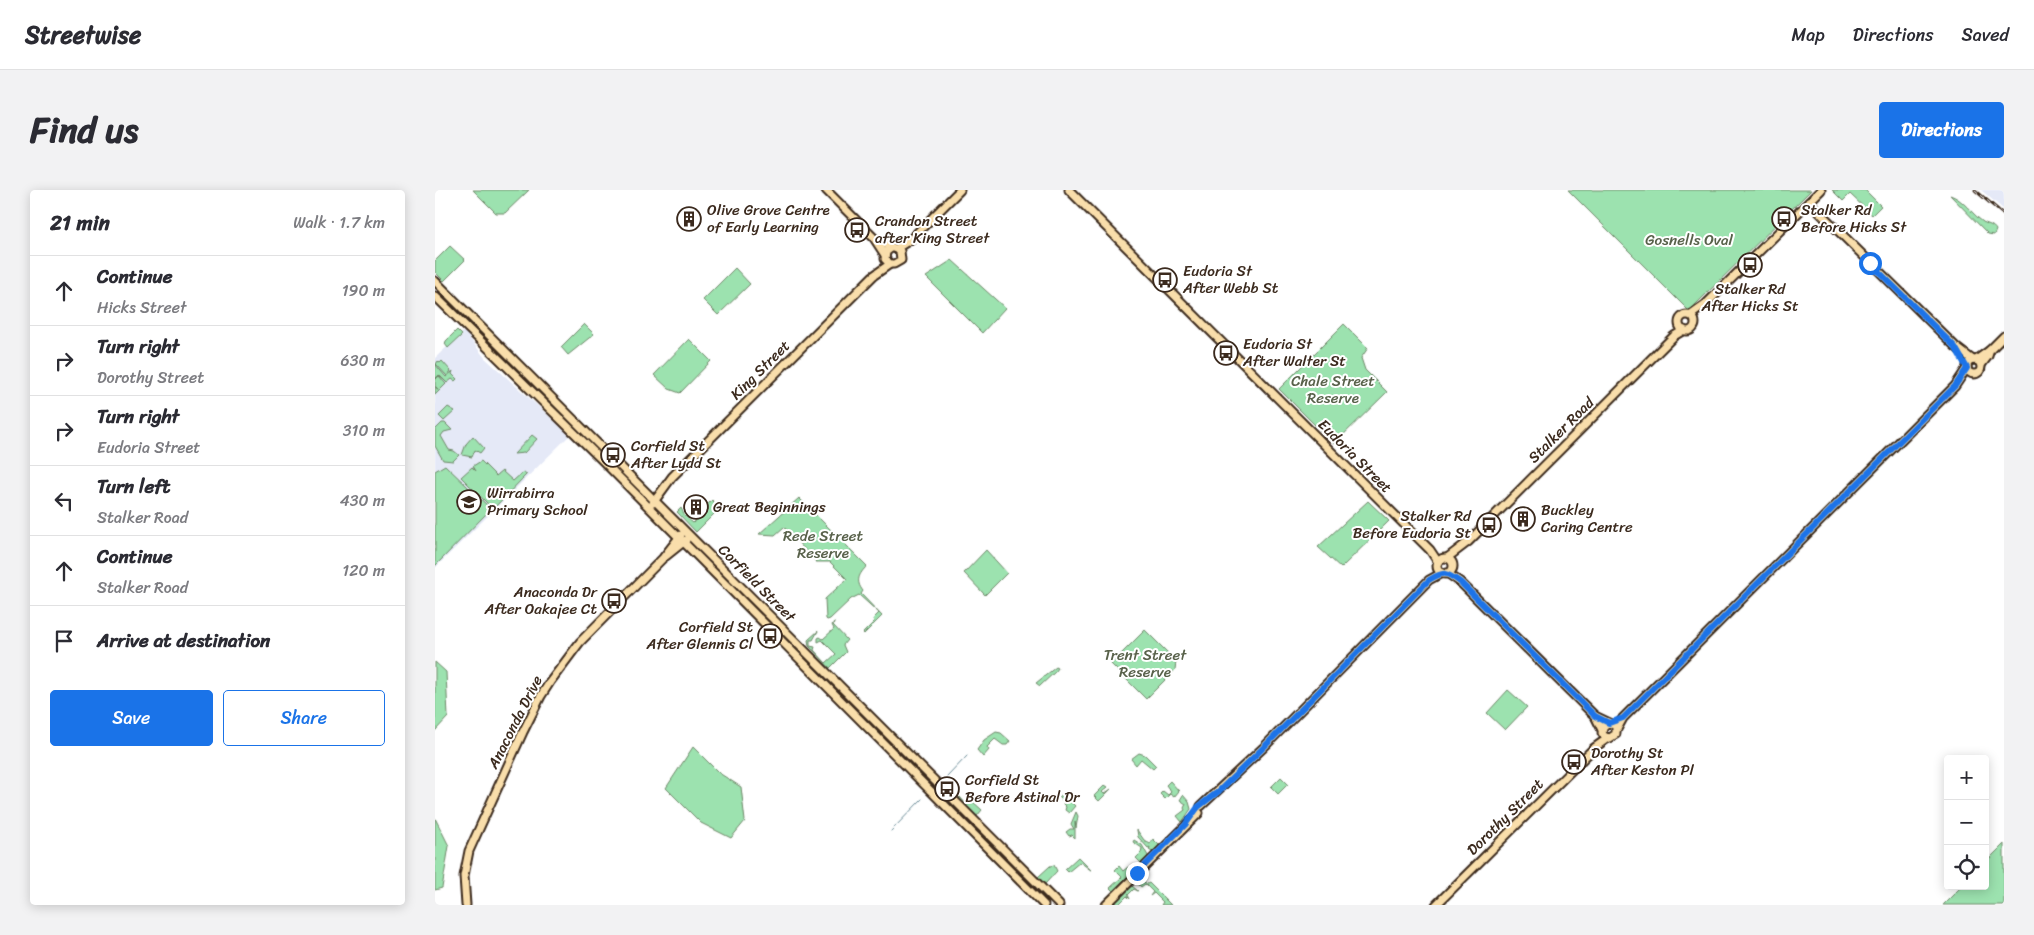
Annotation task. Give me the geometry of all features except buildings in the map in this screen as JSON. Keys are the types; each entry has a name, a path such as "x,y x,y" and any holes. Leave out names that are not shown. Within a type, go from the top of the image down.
{"main road":[{"path":"826,190 874,238 887,259 894,264 899,262 897,250"},
{"path":"887,259 887,250 897,250 959,190"},
{"name":"Eudoria Street","path":"1069,190 1595,716 1604,733"},
{"path":"1693,317 1682,316 1682,327 1688,330 1693,328 1693,317 1821,190"},
{"path":"1623,718 1604,726 1604,733 1614,737 1623,718 1955,386 1973,374 1979,373 1977,361 1955,347 1809,202"},
{"path":"874,238 897,250"},
{"name":"King Street","path":"648,507 666,484 873,276 887,259"},
{"name":"Corfield Street","path":"435,281 1059,905"},
{"name":"Corfield Street","path":"435,296 642,500 1044,905"},
{"name":"Stalker Road","path":"1106,905 1682,327"},
{"path":"1955,386 1969,362 1977,361 2004,336"},
{"path":"1955,347 1973,374"},
{"name":"King Street","path":"642,500 666,484"},
{"name":"Anaconda Drive","path":"466,905 464,876 471,844 541,696 580,642 687,534"},
{"name":"Eudoria Street","path":"1595,716 1610,723 1617,729"},
{"name":"Dorothy Street","path":"1436,905 1594,748 1604,733"}],"shaded area":[{"path":"1981,190 2004,190 2004,210"},
{"name":"Wirrabirra Primary School","path":"464,331 485,358 570,435 435,568 435,358"}],"green space":[{"path":"473,190 529,190 505,213 496,213"},
{"name":"Gosnells Oval","path":"1568,190 1811,190 1689,311"},
{"path":"1832,190 1865,190 1881,206 1872,215 1850,194 1843,201"},
{"path":"1950,195 1959,200 1983,222 1994,227 1996,230 1994,235 1988,234"},
{"path":"450,246 465,260 444,281 435,272 435,261"},
{"path":"952,260 1005,308 982,333 926,277"},
{"path":"735,268 750,284 718,315 703,300"},
{"path":"584,324 594,334 568,355 561,347"},
{"name":"Chale Street Reserve","path":"1344,324 1368,348 1361,358 1365,370 1387,392 1334,444 1279,389"},
{"path":"457,330 462,335 448,348 445,344 446,341"},
{"path":"689,339 711,361 680,393 669,389 654,375"},
{"path":"438,361 440,363 442,361 451,371 447,376 436,364"},
{"path":"435,364 446,377 453,371 452,374 457,379 455,381 452,379 447,383 439,375 435,379"},
{"path":"439,376 446,384 435,395 435,387 439,390 435,386 435,380"},
{"path":"448,407 455,411 444,421 439,416"},
{"path":"442,423 445,423 452,430 444,432 441,436 449,450 459,455 453,461 443,460 435,446 435,430"},
{"path":"532,435 537,439 524,453 514,454"},
{"path":"473,436 484,448 480,453 475,450 472,457 462,455 466,444"},
{"path":"481,461 496,476 502,471 513,481 523,472 527,474 493,509 461,477 472,467 476,471 473,466"},
{"path":"445,465 491,509 435,566 435,471"},
{"name":"Rede Street Reserve","path":"799,498 867,566 859,578 859,584 863,591 861,594 882,616 864,634 879,613 859,595 851,599 830,619 826,619 825,599 847,579 830,562 816,562 784,527 775,535 759,534"},
{"path":"712,500 720,508 696,532 677,512 681,508 685,516 693,523 708,509 706,506"},
{"path":"1368,501 1389,521 1341,568 1318,547"},
{"path":"986,550 1007,573 985,595 964,573"},
{"path":"834,622 833,625 847,640 843,645 846,652 830,668 809,646 808,640 818,631 813,640 810,640 810,646 815,647 814,650 826,663 836,654 822,640 818,642 818,638 823,639 834,629 832,625"},
{"name":"Trent Street Reserve","path":"1145,630 1176,661 1175,670 1146,699 1111,664"},
{"path":"435,662 446,672 448,717 435,731"},
{"path":"1056,667 1058,668 1056,671 1040,686 1036,683"},
{"path":"1508,690 1527,707 1505,730 1487,713"},
{"path":"996,732 1001,733 1010,741 1007,745 1003,745 995,739 987,747 989,750 983,757 977,750 984,740"},
{"path":"693,747 719,773 741,787 745,821 731,838 701,823 666,788"},
{"path":"1139,753 1145,755 1156,766 1153,769 1141,759 1136,765 1131,759"},
{"path":"1281,777 1288,784 1278,794 1271,787"},
{"path":"1170,781 1179,791 1174,797 1170,794 1165,799 1160,794 1163,791 1168,795 1171,792 1166,785"},
{"path":"1105,785 1108,787 1102,792 1104,794 1111,789 1099,801 1094,796"},
{"path":"1063,794 1075,806 1069,813 1065,810 1064,802 1059,797"},
{"path":"1183,795 1189,802 1191,809 1182,822 1177,816 1185,810 1186,804 1180,800"},
{"path":"959,798 966,804 971,800 982,810 977,816"},
{"path":"1076,812 1078,816 1076,828 1075,821 1075,838 1072,835 1069,836 1066,832 1074,829 1071,824"},
{"path":"435,818 449,846 442,888 435,890"},
{"path":"1137,830 1144,840 1150,844 1153,839 1159,845 1152,852 1149,850 1150,847 1148,848 1138,837"},
{"path":"1134,840 1142,845 1148,856 1141,863 1136,858 1141,853 1142,848 1133,842"},
{"path":"2004,844 2004,905 1943,905 1958,890 1989,890 1989,859"},
{"path":"1078,857 1092,871 1080,862 1068,872 1065,869"},
{"path":"1054,865 1057,871 1045,884 1038,877 1050,866"},
{"path":"1119,866 1123,871 1128,867 1133,871 1113,891 1110,888 1122,877 1115,870"},
{"path":"1142,880 1147,884 1149,883 1171,905 1161,905 1163,902 1154,893 1150,896 1153,892 1145,884 1141,887 1136,881"},
{"path":"1131,885 1138,891 1134,889 1128,895 1130,899 1127,896 1118,905 1115,901"}],"waterway":[{"path":"947,777 967,756"},
{"path":"891,831 922,799"}],"railway":[{"path":"1975,190 2004,215"}],"place":[{"name":"Olive Grove Centre of Early Learning","path":"689,219"},
{"name":"Stalker Rd Before Hicks St","path":"1784,219"},
{"name":"Crandon Street after King Street","path":"857,230"},
{"name":"Stalker Rd After Hicks St","path":"1750,265"},
{"name":"Eudoria St After Webb St","path":"1165,280"},
{"name":"Eudoria St After Walter St","path":"1226,353"},
{"name":"Corfield St After Lydd St","path":"613,455"},
{"name":"Wirrabirra Primary School","path":"469,502"},
{"name":"Great Beginnings","path":"696,507"},
{"name":"Buckley Caring Centre","path":"1523,519"},
{"name":"Stalker Rd Before Eudoria St","path":"1489,525"},
{"name":"Anaconda Dr After Oakajee Ct","path":"614,601"},
{"name":"Corfield St After Glennis Cl","path":"770,636"},
{"name":"Dorothy St After Keston Pl","path":"1574,762"},
{"name":"Corfield St Before Astinal Dr","path":"947,789"}],"route":[{"path":"1137,873 1185,825 1199,806 1219,791 1263,748 1429,580 1442,573 1447,573 1460,582 1595,716 1609,723 1623,718 1955,386 1967,368 1955,347 1870,263"}]}
